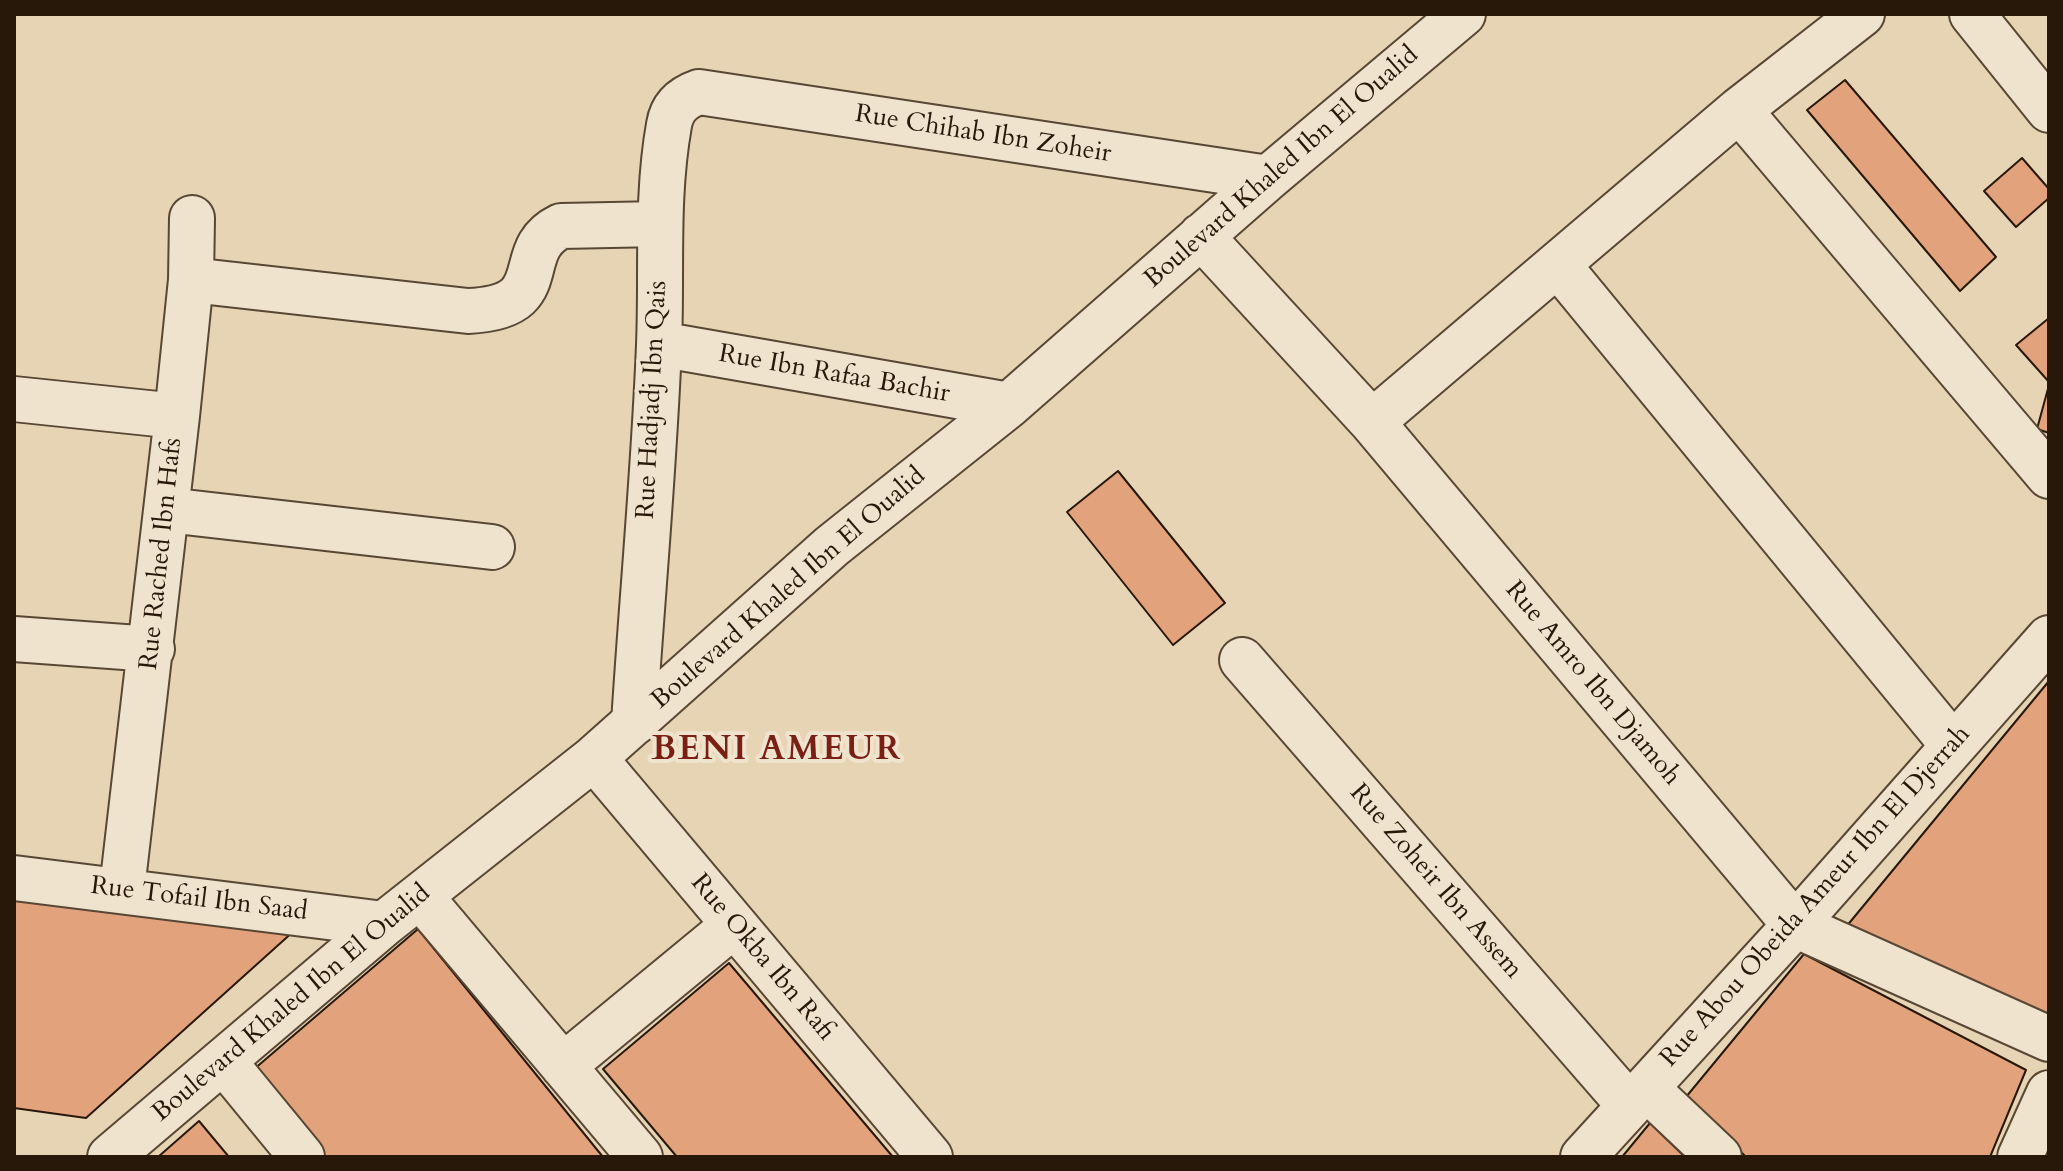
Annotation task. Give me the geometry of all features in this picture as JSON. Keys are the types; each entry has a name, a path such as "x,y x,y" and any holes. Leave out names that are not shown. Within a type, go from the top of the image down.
{"street":[{"name":"Boulevard Khaled Ibn El Oualid","path":"110,1157 384,924 594,758 832,546 1009,405 1268,178 1463,14"},
{"path":"1372,422 1739,110 1862,14"},
{"path":"1972,14 2049,110"},
{"name":"Rue Chihab Ibn Zoheir","path":"699,92 1268,178"},
{"name":"Rue Hadjadj Ibn Qais","path":"634,723 659,344 660,224 669,123 676,106 699,92"},
{"path":"1739,110 2049,476"},
{"name":"Rue Rached Ibn Hafs","path":"122,889 177,416 191,280 192,218"},
{"path":"191,280 468,311 495,310 510,304 522,293 549,231 561,226 660,224"},
{"name":"Rue Amro Ibn Djamoh","path":"1201,236 1372,422 1795,925 2049,1039"},
{"path":"1559,266 1952,744"},
{"name":"Rue Ibn Rafaa Bachir","path":"659,344 1009,405"},
{"path":"14,399 177,416"},
{"path":"167,510 492,547"},
{"name":"Rue Abou Obeida Ameur Ibn El Djerrah","path":"1583,1157 1795,925 2049,638"},
{"path":"14,639 152,649"},
{"name":"Rue Zoheir Ibn Assem","path":"1242,660 1638,1096 1719,1157"},
{"name":"Rue Okba Ibn Rafi","path":"594,758 930,1157"},
{"name":"Rue Tofail Ibn Saad","path":"14,878 122,889 384,924"},
{"path":"420,896 640,1157"},
{"path":"563,1066 734,925"},
{"path":"224,1062 302,1157"},
{"path":"2020,1157 2049,1093"}],"building":[{"path":"1845,80 1996,257 1960,291 1807,110"},
{"path":"2022,158 2049,189 2049,198 2016,227 1984,191"},
{"path":"2049,318 2049,382 2016,345"},
{"path":"2049,385 2049,433 2037,429"},
{"path":"1118,471 1225,603 1173,645 1067,512"},
{"path":"2049,681 2049,1022 1841,933"},
{"path":"14,899 295,930 86,1118 14,1108"},
{"path":"418,929 603,1157 313,1157 246,1076"},
{"path":"1804,954 2026,1070 1990,1157 1746,1157 1686,1097"},
{"path":"729,963 893,1157 677,1157 603,1069"},
{"path":"199,1121 229,1157 158,1157"},
{"path":"1650,1123 1685,1157 1622,1157"}],"district":[{"name":"BENI AMEUR","path":"777,751"}]}
